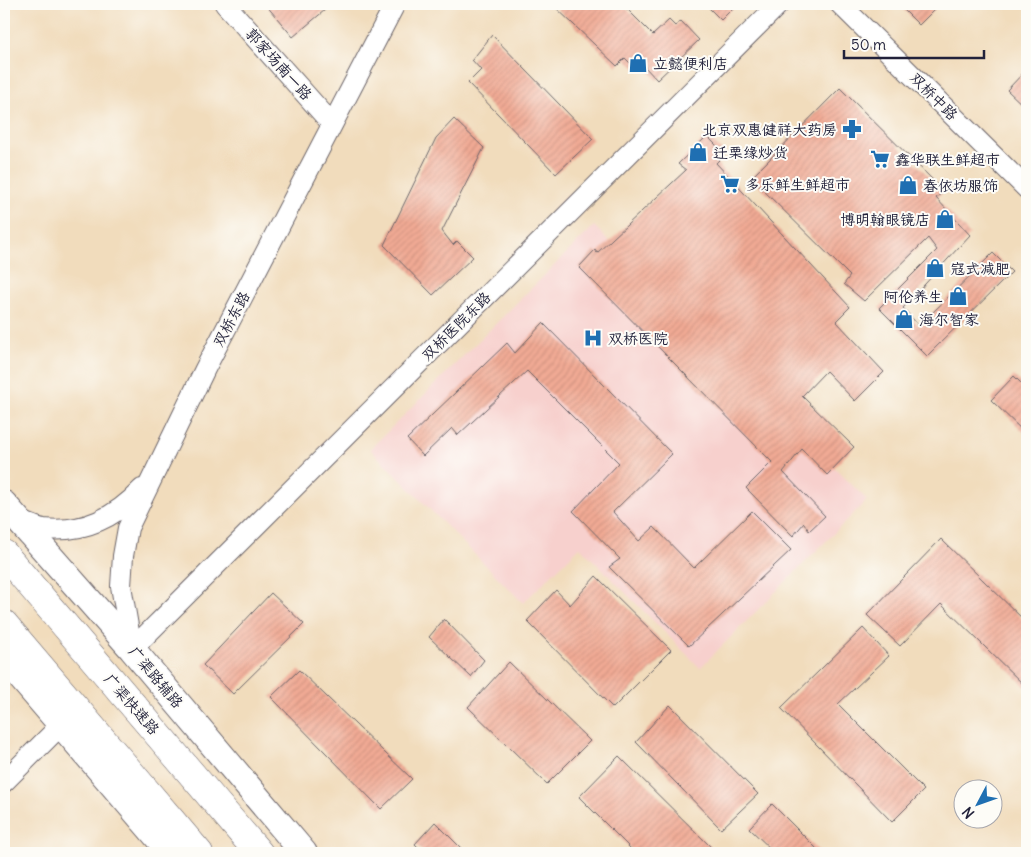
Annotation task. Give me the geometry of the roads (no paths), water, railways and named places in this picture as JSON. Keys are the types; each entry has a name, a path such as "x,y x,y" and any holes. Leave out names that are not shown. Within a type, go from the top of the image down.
{"highway":[{"name":"广渠快速路","path":"4,554 260,853"},
{"path":"4,624 200,853"}],"main road":[{"name":"广渠路辅路","path":"11,512 132,649 304,853"},
{"path":"4,658 171,853"}],"street":[{"name":"郭家场南一路","path":"225,4 332,124"},
{"name":"双桥东路","path":"132,649 121,586 123,556 128,528 205,369 395,4"},
{"name":"双桥医院东路","path":"132,649 779,4"},
{"name":"双桥中路","path":"840,4 1027,189"},
{"path":"11,512 43,529 75,529 102,521 127,505 151,479"},
{"path":"4,782 61,724"}],"place":[{"name":"立懿便利店","path":"638,63"},
{"name":"北京双惠健祥大药房","path":"852,129"},
{"name":"迁栗缘炒货","path":"698,152"},
{"name":"鑫华联生鲜超市","path":"880,159"},
{"name":"多乐鲜生鲜超市","path":"730,184"},
{"name":"春依坊服饰","path":"908,185"},
{"name":"博明翰眼镜店","path":"945,219"},
{"name":"寇式减肥","path":"935,268"},
{"name":"阿伦养生","path":"958,296"},
{"name":"海尔智家","path":"904,319"},
{"name":"双桥医院","path":"593,338"}]}
